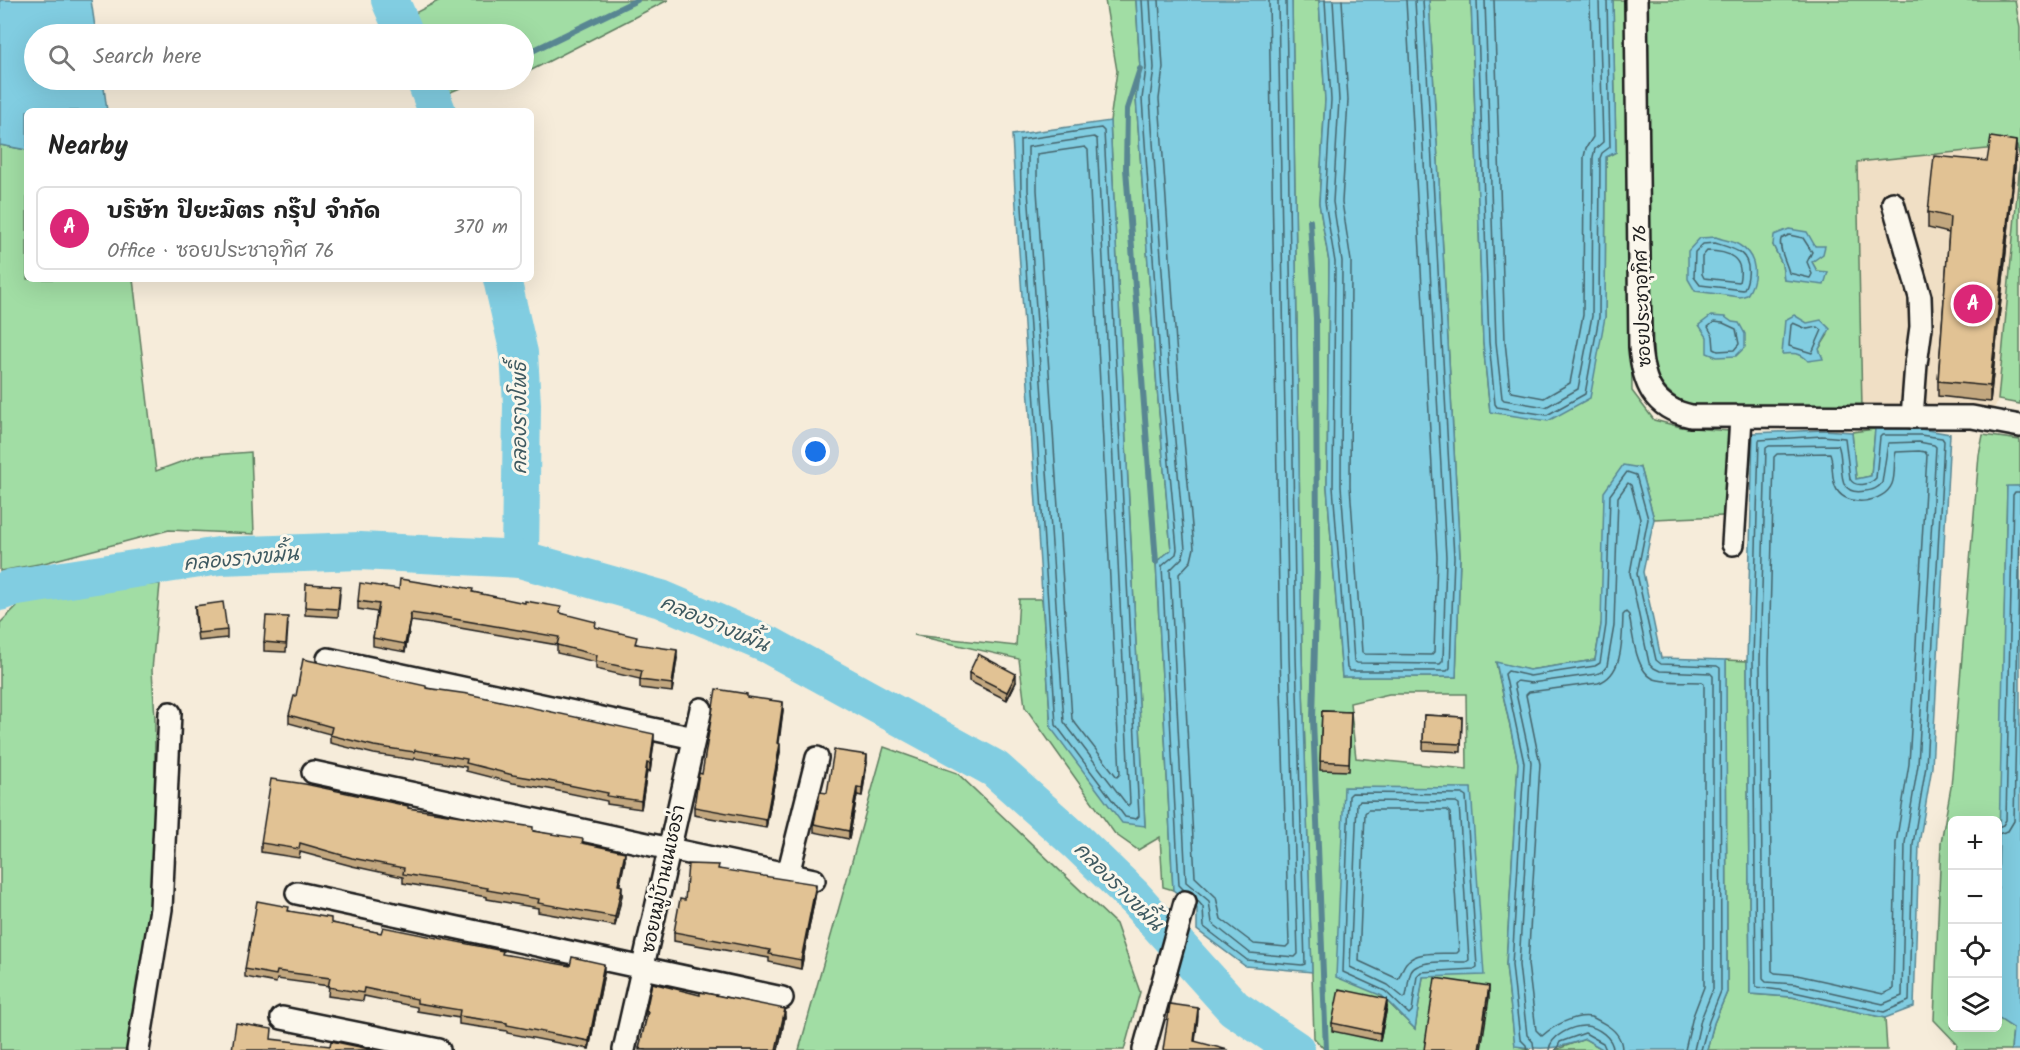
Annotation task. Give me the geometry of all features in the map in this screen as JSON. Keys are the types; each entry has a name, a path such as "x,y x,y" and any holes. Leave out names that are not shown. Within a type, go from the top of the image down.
{"street":[{"name":"ซอยประชาอุทิศ 76","path":"1636,0 1640,347 1646,381 1662,404 1679,414 1691,416 1741,418 1972,417 2020,426"},
{"path":"1893,203 1920,297 1921,327 1912,417"},
{"path":"1733,544 1741,418"},
{"path":"328,659 694,738"},
{"name":"ซอยหมู่บ้านเนเชอร่า","path":"624,1050 701,709"},
{"path":"138,1050 161,909 170,714"},
{"path":"788,874 817,758"},
{"path":"313,772 814,880"},
{"path":"297,893 782,998"},
{"path":"1144,1050 1185,902"},
{"path":"282,1018 439,1050"}],"shaded area":[{"path":"2017,145 2020,162 1998,400 1994,409 1862,408 1857,162"}],"green space":[{"path":"440,0 668,0 534,69 534,24 415,24 411,15"},
{"path":"1105,0 1136,0 1140,69 1136,98 1171,550 1156,562 1173,890 1163,887 1160,837 1138,850 1115,834 1025,707 1019,659 914,635 1016,646 1019,599 1042,599 1051,728 1145,826 1110,121 1117,71"},
{"path":"1292,0 1319,0 1325,100 1319,203 1329,262 1327,487 1342,677 1456,677 1460,557 1429,0 1471,0 1483,343 1490,411 1605,317 1606,157 1616,152 1613,0 1627,0 1632,391 1654,420 1681,427 1753,433 1746,515 1654,519 1640,468 1601,625 1595,660 1529,670 1496,663 1518,763 1506,965 1515,1045 1530,1050 1325,1050 1314,1038 1302,656","holes":["1389,694 1466,694 1467,769 1356,758 1350,703","1471,788 1423,977 1415,1029 1382,996"]},
{"path":"1645,0 2015,0 2020,28 2020,158 2017,146 1857,162 1862,408 1688,405 1660,382 1654,370 1647,186","holes":["1773,245 1815,246 1812,262 1817,271 1828,273 1784,280 1782,264","1827,336 1819,349 1803,356 1796,353"]},
{"path":"0,145 24,149 24,282 133,282 156,471 197,456 251,452 254,534 169,530 44,563 0,571"},
{"path":"2020,162 2020,404 1998,400"},
{"path":"1875,429 1871,476 1856,479 1852,432"},
{"path":"1983,435 2020,440 2020,486 2007,487 2000,816 1948,816 1948,1032 2002,1032 2002,1021 2013,1028 2011,1050 1956,1050 1957,1044 1934,1020 1941,842 1951,787 1979,455"},
{"path":"160,584 152,670 155,718 154,870 141,1000 131,1050 0,1050 0,623 24,599 71,591"},
{"path":"1726,660 1747,661 1750,994 1792,997 1885,1018 1887,1050 1707,1050 1714,1023 1727,992"},
{"path":"884,747 957,773 1116,924 1140,992 1124,1050 799,1050"},
{"path":"1585,1039 1604,1050 1555,1050"}],"water":[{"path":"0,0 91,0 95,24 24,24 24,90 104,90 107,108 24,108 24,149 0,145"},
{"path":"1136,0 1292,0 1302,656 1312,972 1245,966 1197,930 1197,908 1173,890 1156,562 1171,550 1136,98 1140,69"},
{"path":"1319,0 1429,0 1460,557 1456,677 1342,677 1327,487 1329,262 1319,203 1325,100"},
{"path":"1471,0 1613,0 1616,152 1606,157 1605,317 1590,398 1548,421 1490,412 1483,343"},
{"path":"1110,121 1145,826 1122,823 1051,728 1012,135"},
{"path":"1789,229 1807,232 1815,246 1825,246 1823,254 1812,262 1817,271 1828,272 1824,285 1784,280 1782,264 1773,245 1774,235"},
{"path":"1716,237 1737,244 1750,255 1754,275 1747,295 1740,297 1695,291 1688,279 1688,251 1700,238"},
{"path":"1794,315 1807,323 1821,320 1830,329 1819,349 1823,359 1808,361 1793,353 1782,354 1785,320"},
{"path":"1711,316 1725,317 1732,322 1739,323 1745,334 1745,347 1736,356 1717,357 1707,353 1707,337 1699,325"},
{"path":"1875,429 1921,429 1950,434 1932,767 1919,844 1914,1007 1885,1018 1792,997 1750,994 1747,661 1753,433 1823,430 1852,432 1856,479 1871,476"},
{"path":"1623,465 1640,468 1654,519 1643,572 1661,658 1726,660 1727,992 1714,1023 1707,1050 1604,1050 1585,1039 1550,1048 1515,1046 1506,965 1518,763 1496,662 1529,670 1595,660 1601,625 1604,492"},
{"path":"2007,486 2020,486 2020,1050 2011,1050 2013,1028 2002,1021 2002,816 2000,816"},
{"path":"1344,787 1471,788 1484,975 1423,977 1415,1029 1382,996 1336,977"}],"building":[{"path":"1991,137 2016,141 1990,386 1938,381 1950,217 1928,212 1934,156 1987,161"},
{"path":"400,579 473,589 472,592 525,603 525,601 561,607 560,613 596,622 595,627 637,637 635,644 677,650 672,684 640,680 642,671 596,661 597,655 557,645 559,637 431,615 411,613 405,644 373,638 379,604 358,601 360,583 399,589"},
{"path":"306,584 340,586 338,609 305,607"},
{"path":"223,602 227,630 198,633 195,606"},
{"path":"266,616 288,617 286,644 264,642"},
{"path":"978,654 1016,674 1007,692 969,673"},
{"path":"303,659 426,686 426,688 468,694 654,734 641,801 607,796 608,793 513,775 466,763 467,759 374,746 330,735 332,727 289,715 294,696 296,696"},
{"path":"716,689 747,694 747,697 783,702 777,743 780,744 766,820 694,807 699,773 702,774"},
{"path":"1322,711 1351,712 1349,763 1320,761"},
{"path":"1424,715 1462,717 1461,744 1423,742"},
{"path":"834,750 867,755 862,788 857,787 849,831 814,824 820,792 827,793"},
{"path":"271,779 305,784 408,806 408,808 533,827 533,831 583,839 582,843 625,852 618,885 622,886 615,917 538,903 539,899 487,890 488,888 403,874 404,868 352,858 300,843 299,849 261,843"},
{"path":"688,864 719,865 718,869 816,884 801,960 769,954 770,950 674,932 680,899 685,900"},
{"path":"257,901 289,907 288,911 331,918 331,923 381,933 383,927 503,951 502,954 570,966 572,957 604,964 589,1041 507,1025 507,1023 459,1016 460,1010 417,1003 417,999 364,988 363,993 328,987 330,978 277,971 276,975 245,969"},
{"path":"1435,978 1489,986 1479,1050 1424,1050"},
{"path":"652,983 700,995 700,992 785,1009 776,1050 647,1050 639,1048"},
{"path":"1339,989 1387,999 1380,1033 1332,1023"},
{"path":"1170,1004 1198,1008 1194,1041 1228,1050 1163,1050"},
{"path":"236,1023 272,1029 271,1039 330,1046 331,1041 374,1050 232,1050"}],"waterway":[{"name":"คลองรางโพธิ์","path":"390,0 401,24"},
{"path":"534,50 637,0"},
{"path":"1140,69 1127,109 1126,169 1156,562"},
{"name":"คลองรางโพธิ์","path":"429,90 436,108"},
{"path":"1310,221 1316,318 1317,568 1313,719 1326,1050"},
{"name":"คลองรางโพธิ์","path":"503,282 519,353 522,404 520,559"},
{"name":"คลองรางขมิ้น","path":"0,592 11,588 219,556 360,551 520,559 661,599 769,645 995,769 1077,842 1133,896 1234,1008 1296,1050"}],"place":[{"name":"บริษัท ปิยะมิตร กรุ๊ป จำกัด","path":"1973,304"}]}
